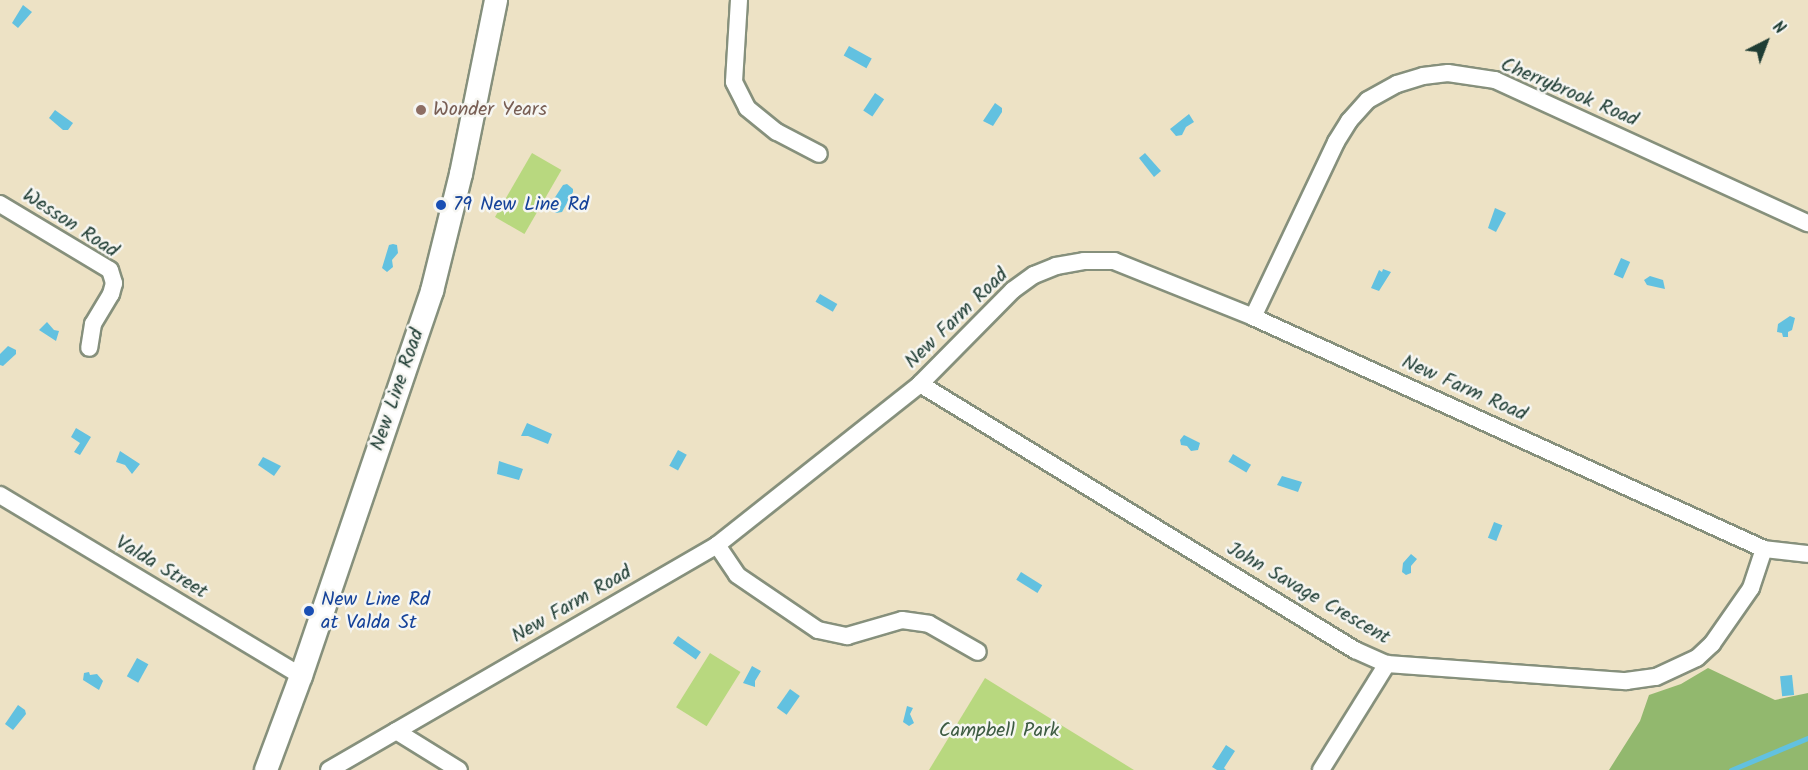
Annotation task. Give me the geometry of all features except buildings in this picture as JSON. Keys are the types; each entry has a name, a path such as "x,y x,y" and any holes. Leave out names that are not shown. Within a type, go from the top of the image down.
{"main road":[{"name":"New Line Road","path":"266,770 301,676 432,291 462,174 496,0"}],"street":[{"path":"739,0 734,55 734,82 738,91 747,108 777,132 819,154"},
{"name":"Cherrybrook Road","path":"1253,317 1336,142 1349,121 1368,100 1397,84 1423,76 1448,73 1495,80 1808,223"},
{"name":"Wesson Road","path":"0,204 110,270 114,283 111,294 93,324 88,348"},
{"name":"New Farm Road","path":"329,770 717,545 921,384 1013,290 1034,275 1056,266 1084,261 1114,261 1253,317 1764,549 1808,554"},
{"name":"John Savage Crescent","path":"921,384 1355,650 1387,664 1626,681 1656,678 1697,658 1712,644 1751,588 1764,549"},
{"name":"Valda Street","path":"0,495 301,676"},
{"path":"717,545 737,574 818,630 847,636 902,620 929,624 978,652"},
{"path":"1321,770 1387,664"},
{"path":"396,731 459,770"}],"green space":[{"path":"532,153 561,170 524,234 495,217"},
{"path":"710,653 741,672 707,726 676,707"},
{"path":"1708,668 1775,700 1808,693 1808,770 1609,770 1640,721 1649,695 1681,684"},
{"name":"Campbell Park","path":"985,678 1134,770 929,770"}],"water":[{"path":"23,5 32,12 18,28 12,23"},
{"path":"849,46 872,59 866,68 844,56"},
{"path":"875,93 884,99 872,117 863,110"},
{"path":"995,103 1002,108 1002,112 993,126 983,121"},
{"path":"55,110 73,123 68,130 63,130 49,118"},
{"path":"1189,114 1194,122 1186,127 1182,135 1176,136 1170,129"},
{"path":"1145,153 1161,171 1154,177 1139,158"},
{"path":"567,184 573,192 562,212 556,213 550,209 550,205 563,185"},
{"path":"1495,208 1506,213 1496,232 1488,228"},
{"path":"389,245 397,245 398,253 392,260 393,267 387,272 382,268"},
{"path":"1621,258 1630,262 1623,279 1614,274"},
{"path":"1383,269 1391,272 1379,291 1371,288 1379,270 1382,272"},
{"path":"1650,276 1663,280 1665,289 1647,285 1644,280"},
{"path":"820,294 837,304 833,312 816,302"},
{"path":"1790,316 1795,318 1792,330 1788,332 1788,337 1783,337 1782,333 1777,332 1778,324"},
{"path":"47,322 54,330 59,331 56,341 39,330"},
{"path":"8,346 16,350 16,354 3,366 0,365 0,354"},
{"path":"527,423 552,434 548,444 528,436 521,436"},
{"path":"76,428 91,437 80,455 74,452 80,443 71,437"},
{"path":"1184,435 1200,443 1198,450 1191,451 1187,446 1181,445 1180,440"},
{"path":"678,450 687,455 678,471 669,466"},
{"path":"120,451 140,464 132,474 125,465 116,462"},
{"path":"1233,454 1251,465 1246,473 1228,462"},
{"path":"263,457 281,466 274,476 258,465"},
{"path":"499,461 523,469 519,480 497,474"},
{"path":"1282,476 1302,482 1298,492 1277,485"},
{"path":"1494,522 1502,525 1496,541 1488,538"},
{"path":"1411,554 1417,559 1411,566 1411,573 1406,575 1402,572 1403,563"},
{"path":"1021,572 1042,585 1037,593 1016,580"},
{"path":"678,636 701,652 696,659 673,643"},
{"path":"137,658 148,664 138,683 127,676"},
{"path":"752,666 761,671 755,681 755,687 743,683"},
{"path":"89,672 90,675 97,674 103,681 99,690 83,680 84,673"},
{"path":"1792,675 1794,695 1782,696 1780,676"},
{"path":"790,689 800,696 787,715 777,708"},
{"path":"18,705 25,710 26,714 13,730 5,724"},
{"path":"907,706 913,708 910,714 914,723 909,726 903,722"},
{"path":"1226,745 1235,751 1224,768 1226,770 1217,770 1212,767"}],"waterway":[{"path":"1731,770 1808,738"}],"place":[{"name":"Wonder Years","path":"421,110"},
{"name":"79 New Line Rd","path":"441,205"},
{"name":"New Line Rd at Valda St","path":"309,611"}]}
